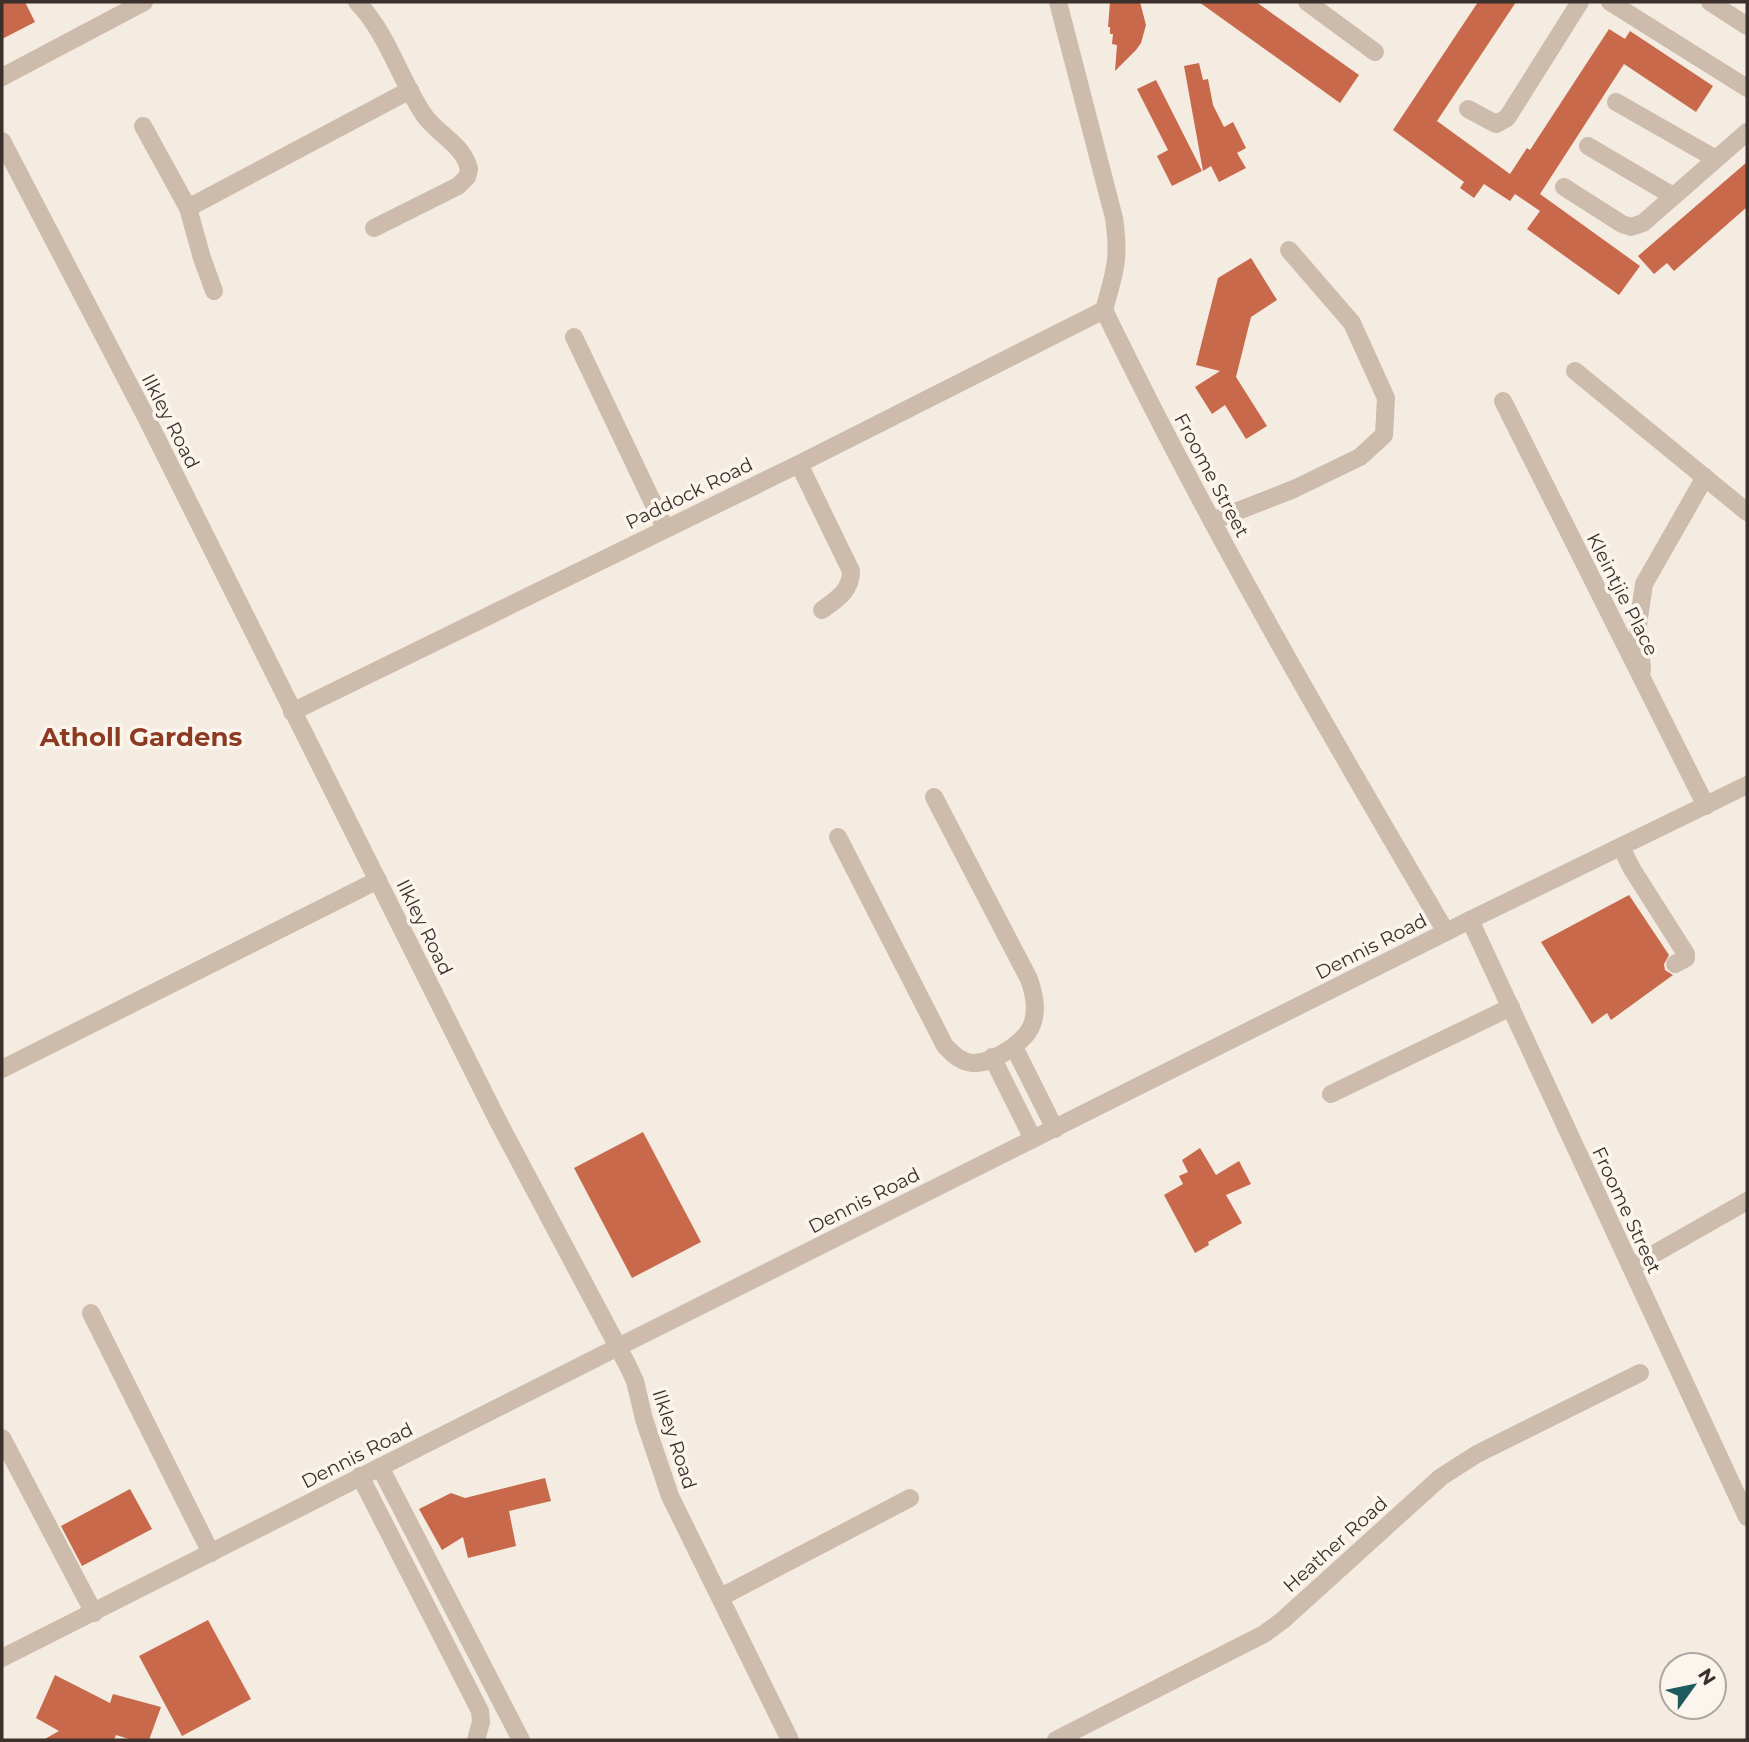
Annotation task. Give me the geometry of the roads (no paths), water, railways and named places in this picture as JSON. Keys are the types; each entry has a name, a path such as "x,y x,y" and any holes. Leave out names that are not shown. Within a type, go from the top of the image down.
{"street":[{"path":"2,77 144,2"},
{"path":"358,2 375,21 426,117 462,151 469,169 467,177 458,186 374,228"},
{"path":"1058,2 1114,218 1117,263 1104,310"},
{"path":"1468,109 1496,124 1507,118 1580,2"},
{"path":"1610,2 1747,88"},
{"path":"1710,2 1747,26"},
{"path":"1318,5 1375,52"},
{"path":"188,208 410,90"},
{"path":"1616,102 1716,159"},
{"path":"143,126 188,208 214,290"},
{"path":"1564,187 1631,227 1643,223 1747,132"},
{"name":"Ilkley Road","path":"2,141 145,415 498,1121 635,1381 644,1419 670,1496 790,1740"},
{"path":"1588,146 1673,196"},
{"path":"1212,521 1294,488 1360,457 1384,435 1386,398 1352,323 1289,250"},
{"name":"Paddock Road","path":"292,712 799,464 1104,310"},
{"name":"Froome Street","path":"1104,310 1212,521 1312,704 1446,932"},
{"path":"574,337 665,528"},
{"path":"1575,371 1747,512"},
{"name":"Kleintjie Place","path":"1503,401 1706,806"},
{"path":"799,464 850,570 846,590 822,610"},
{"path":"1642,679 1638,625 1644,584 1705,477"},
{"name":"Dennis Road","path":"2,1658 1446,932 1747,785"},
{"path":"838,837 945,1045 956,1057 972,1063 992,1057 1014,1047 1025,1037 1033,1024 1036,1000 1029,979 934,797"},
{"path":"1621,847 1656,922 1686,954 1686,958 1675,964"},
{"path":"2,1069 378,880"},
{"name":"Froome Street","path":"1470,920 1747,1517"},
{"path":"1331,1094 1511,1007"},
{"path":"1014,1047 1055,1129"},
{"path":"992,1057 1033,1139"},
{"path":"1630,1267 1747,1201"},
{"path":"92,1313 211,1553"},
{"name":"Heather Road","path":"1056,1740 1264,1634 1283,1620 1441,1477 1477,1454 1640,1373"},
{"path":"2,1438 94,1613"},
{"path":"380,1467 521,1740"},
{"path":"360,1476 480,1711 481,1722 476,1740"},
{"path":"721,1597 910,1498"}],"district":[{"name":"Atholl Gardens","path":"141,737"}]}
